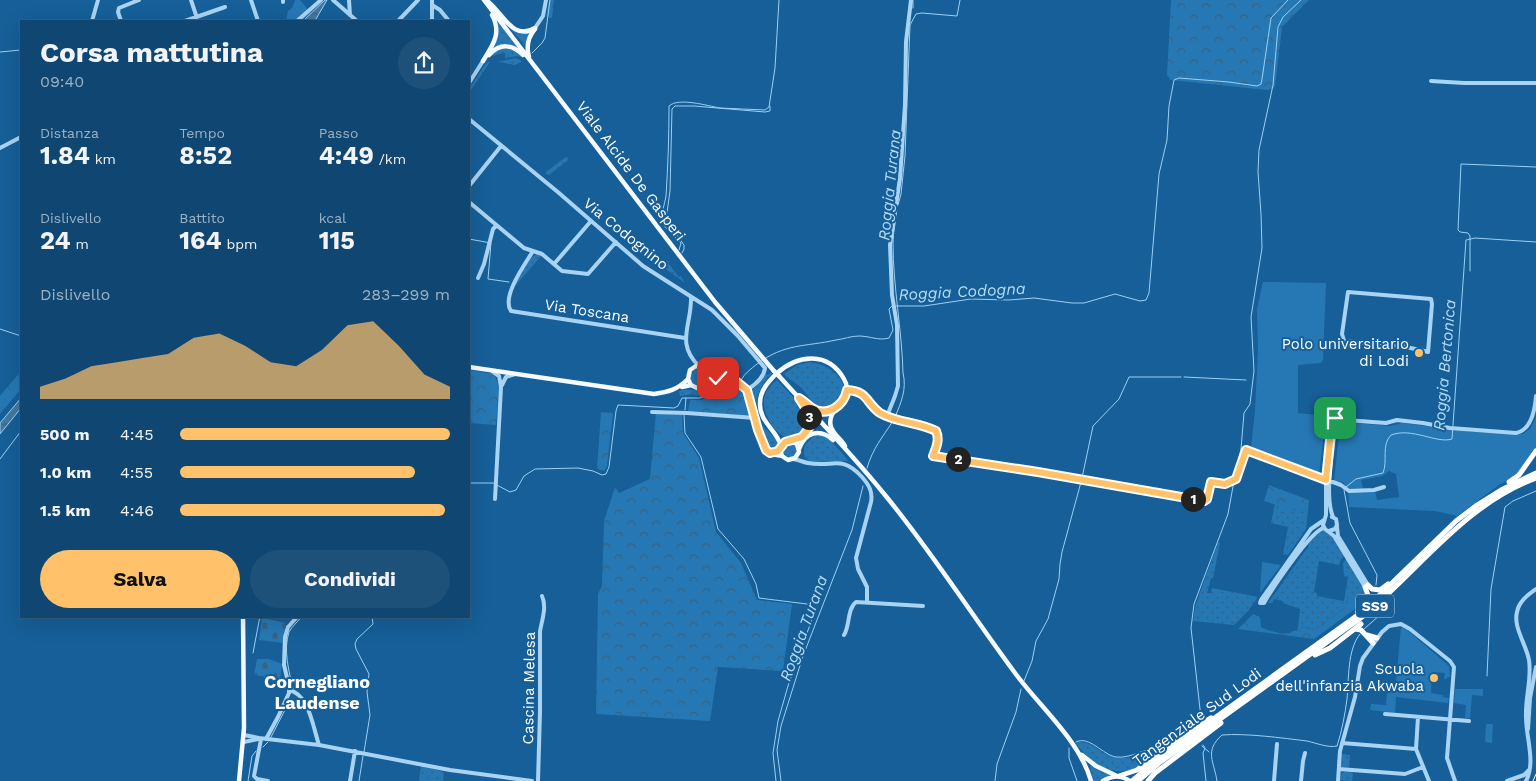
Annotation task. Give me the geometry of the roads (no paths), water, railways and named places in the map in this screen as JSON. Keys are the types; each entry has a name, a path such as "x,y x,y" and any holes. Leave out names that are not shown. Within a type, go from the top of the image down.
{"highway":[{"path":"1535,463 1534,457 1536,452"},
{"path":"1488,497 1519,475 1536,452"},
{"name":"Tangenziale Sud Lodi","path":"1134,780 1160,758 1374,603 1456,521 1488,497 1536,473"},
{"name":"SS9","path":"1134,780 1229,714 1378,604 1457,526 1484,505 1512,488 1536,478"},
{"path":"1512,488 1536,482"},
{"path":"1367,586 1380,590 1404,572"},
{"path":"1352,620 1370,598 1367,586"},
{"path":"1301,662 1328,649 1359,628 1378,604"},
{"path":"1359,628 1375,641"},
{"path":"1118,776 1137,770 1199,724 1221,714"},
{"path":"1148,781 1155,773 1211,732 1229,714"}],"main road":[{"path":"485,1 514,29 522,32 531,31 536,28"},
{"path":"483,61 495,41 497,31 495,20 485,1"},
{"name":"Viale Alcide De Gasperi","path":"485,1 759,357 779,376 846,450"},
{"path":"532,63 528,45 530,36 536,28"},
{"path":"483,61 494,49 505,46 520,52 532,63"},
{"path":"782,456 777,436 761,412 760,399 765,386 774,376 790,363 807,358 814,358 828,364 840,373 844,379 847,390 844,399 832,415 831,426 846,450"},
{"path":"680,387 688,379 690,370 699,366 705,368 708,373 718,378 742,384 747,390 765,448 771,454 782,456 786,459 793,459 797,456 802,442 808,435 820,433 830,437 846,450 913,530 1014,672 1077,750 1088,770 1091,781"},
{"path":"470,367 654,394 691,385 701,388 708,381 718,378"},
{"path":"708,373 708,381"},
{"path":"688,379 691,385"},
{"path":"799,398 812,408 820,411 837,407"},
{"path":"771,454 790,441 802,437 809,428 808,412 799,398"},
{"path":"777,436 797,444 799,451"},
{"path":"239,781 244,742 244,618"},
{"path":"1077,750 1096,766 1118,776 1134,780"},
{"path":"1103,781 1118,776"}],"street":[{"path":"92,20 98,0"},
{"path":"121,20 118,12 119,8 139,0"},
{"path":"191,0 198,19 226,7"},
{"path":"251,0 258,20"},
{"path":"298,20 321,0"},
{"path":"333,0 356,20"},
{"path":"349,0 350,15"},
{"path":"399,20 418,0"},
{"path":"432,0 432,20"},
{"path":"536,28 543,16 546,0"},
{"path":"887,416 896,396 898,386 897,325 890,245 900,178 905,105 906,42 911,0"},
{"path":"432,6 438,8 448,20"},
{"path":"470,81 483,61"},
{"path":"1430,81 1464,84 1536,83"},
{"name":"Via Codognino","path":"470,120 643,266 712,310 759,357"},
{"path":"0,148 20,138"},
{"path":"470,185 502,146"},
{"path":"470,203 524,248 542,254 562,271 588,274 616,242"},
{"path":"554,264 592,221"},
{"path":"478,278 484,264 492,231 496,226"},
{"name":"Via Toscana","path":"533,251 512,285 509,307 511,310 686,338"},
{"path":"1348,292 1431,299 1428,352 1402,346 1344,341 1342,334 1348,292"},
{"path":"690,297 686,338 690,357 690,370"},
{"path":"690,357 699,366"},
{"path":"747,390 764,374 766,365"},
{"path":"491,370 499,376 501,387 495,499"},
{"path":"501,387 506,377 516,374"},
{"path":"847,390 862,393 878,411 887,416 936,431 938,436 933,456 944,456 1204,501 1207,499 1211,482 1225,484 1235,479 1246,450 1328,480 1350,492 1374,490 1384,486"},
{"path":"1367,586 1334,536 1325,529 1323,523 1325,519 1332,420 1335,418 1386,423 1397,420 1450,428 1520,432 1526,427 1535,411 1536,396"},
{"path":"652,412 687,412 755,418"},
{"path":"799,451 805,462"},
{"path":"793,459 805,462 847,464 856,470 870,488 871,502 856,558 858,568 867,587 867,603"},
{"path":"1328,480 1330,508 1333,517 1337,520 1338,536 1367,586"},
{"path":"1333,517 1325,519 1311,529 1260,600 1260,603 1264,603 1308,540 1321,528 1333,531 1337,526"},
{"path":"1525,781 1531,766 1526,716 1530,667 1516,623 1516,614 1522,600 1536,589"},
{"name":"Cascina Melesa","path":"538,781 540,631 543,621 544,602 542,596"},
{"path":"844,635 853,605 856,602 922,606"},
{"path":"268,781 257,779 254,776 262,739 278,717 289,690 284,665 285,637 288,627 296,618"},
{"path":"1338,781 1342,743 1355,697 1364,654 1387,628 1393,624 1401,624 1450,661 1454,667 1447,758 1455,781"},
{"path":"1527,734 1530,698 1536,667"},
{"path":"289,690 299,694 305,702 319,745"},
{"path":"1385,714 1469,721"},
{"path":"1418,717 1416,749 1429,781"},
{"path":"244,735 355,751 450,770 532,781"},
{"path":"244,742 262,739"},
{"path":"1342,743 1416,749"},
{"path":"1274,781 1277,744"},
{"path":"350,781 355,751"},
{"path":"1301,781 1305,753"},
{"path":"1507,781 1528,772 1531,766"},
{"path":"1338,769 1407,774 1423,767"},
{"path":"1520,776 1524,777 1525,781"}],"water":[{"path":"325,0 327,0 316,19 304,20"},
{"path":"20,399 20,409 0,434 0,423"}],"waterway":[{"path":"532,53 545,38 550,0"},
{"path":"679,250 681,243 666,228 662,220 667,185 669,106 674,103 686,102 720,108 765,110 769,107 775,68 779,0"},
{"path":"913,0 913,8"},
{"name":"Roggia Turana","path":"898,205 905,156 910,25 916,14 957,16 960,0"},
{"name":"Roggia Codogna","path":"896,306 924,306 971,299 1009,300 1034,298 1084,303 1115,294 1140,301 1146,300 1149,293 1159,174 1167,140 1169,106 1174,80 1179,78 1257,86 1261,84 1271,18 1288,0"},
{"path":"1235,477 1241,449 1244,413 1250,404 1254,371 1251,317 1262,248 1258,172 1259,150 1273,85 1278,27 1283,17 1301,0"},
{"path":"0,52 20,50"},
{"path":"682,253 684,245 666,220 670,191 672,109 675,106 694,106 765,112 770,111 770,106"},
{"path":"1470,271 1470,236 1468,233 1458,230 1461,164 1536,167"},
{"name":"Roggia Turana","path":"895,417 904,390 893,259 893,239 897,209"},
{"name":"Roggia Bertonica","path":"1346,487 1356,479 1383,473 1386,443 1391,435 1407,433 1446,440 1452,439 1466,240 1475,238 1536,242"},
{"path":"470,239 491,243 488,279 509,282"},
{"name":"Roggia Codogna","path":"741,380 746,373 767,357 786,349 856,336 889,338 893,330 889,309 892,306"},
{"path":"0,329 20,336"},
{"path":"1082,478 1093,426 1119,399 1129,377 1181,377"},
{"path":"1184,377 1246,380"},
{"name":"Roggia Codogna","path":"470,483 493,483 510,492 516,490 524,476 535,469 578,468 602,475 606,474 609,467 618,405 674,408 678,406 682,398 700,398 712,392 731,392 738,383"},
{"path":"685,410 686,398"},
{"path":"684,415 685,433 701,457 718,529 744,559 756,584 759,598 807,604 816,608 788,686 778,721 773,753 776,781"},
{"name":"Roggia Turana","path":"867,468 875,449 893,421"},
{"path":"0,459 20,432"},
{"path":"1201,718 1191,628 1194,604 1228,514 1234,481"},
{"path":"1024,681 1032,661 1036,641 1048,619 1059,579 1062,552 1081,482"},
{"name":"Roggia Turana","path":"781,781 777,750 781,726 803,656 852,530 863,486"},
{"name":"Roggia Bertonica","path":"1344,490 1350,523 1377,575 1376,585"},
{"path":"1487,676 1491,589 1505,507 1513,501 1536,491"},
{"name":"Roggia Bertonica","path":"1364,629 1388,608 1390,603 1387,599"},
{"path":"253,653 260,618"},
{"path":"293,689 287,660 287,639 290,630 300,618"},
{"name":"Roggia Codogna","path":"364,752 370,715 367,692 369,674 355,644 357,639 373,624 372,618"},
{"name":"Roggia Bertonica","path":"1217,781 1212,751 1216,741 1222,735 1264,736 1337,746 1346,705 1349,665 1353,648 1360,634"},
{"path":"995,781 997,764 1016,712 1021,689"},
{"path":"271,737 286,708"},
{"path":"1076,742 1086,741 1116,757 1159,749"},
{"path":"263,747 268,742"},
{"path":"1203,745 1205,748 1203,753 1206,781"},
{"path":"1202,746 1209,752"},
{"path":"1069,748 1069,758 1077,781"},
{"path":"248,781 252,756 256,751"},
{"name":"Roggia Codogna","path":"359,781 363,756"}],"railway":[{"path":"1533,781 1536,774"}],"place":[{"name":"Polo universitario di Lodi","path":"1419,353"},
{"name":"Scuola dell'infanzia Akwaba","path":"1434,678"}],"district":[{"name":"Cornegliano Laudense","path":"317,692"}]}
